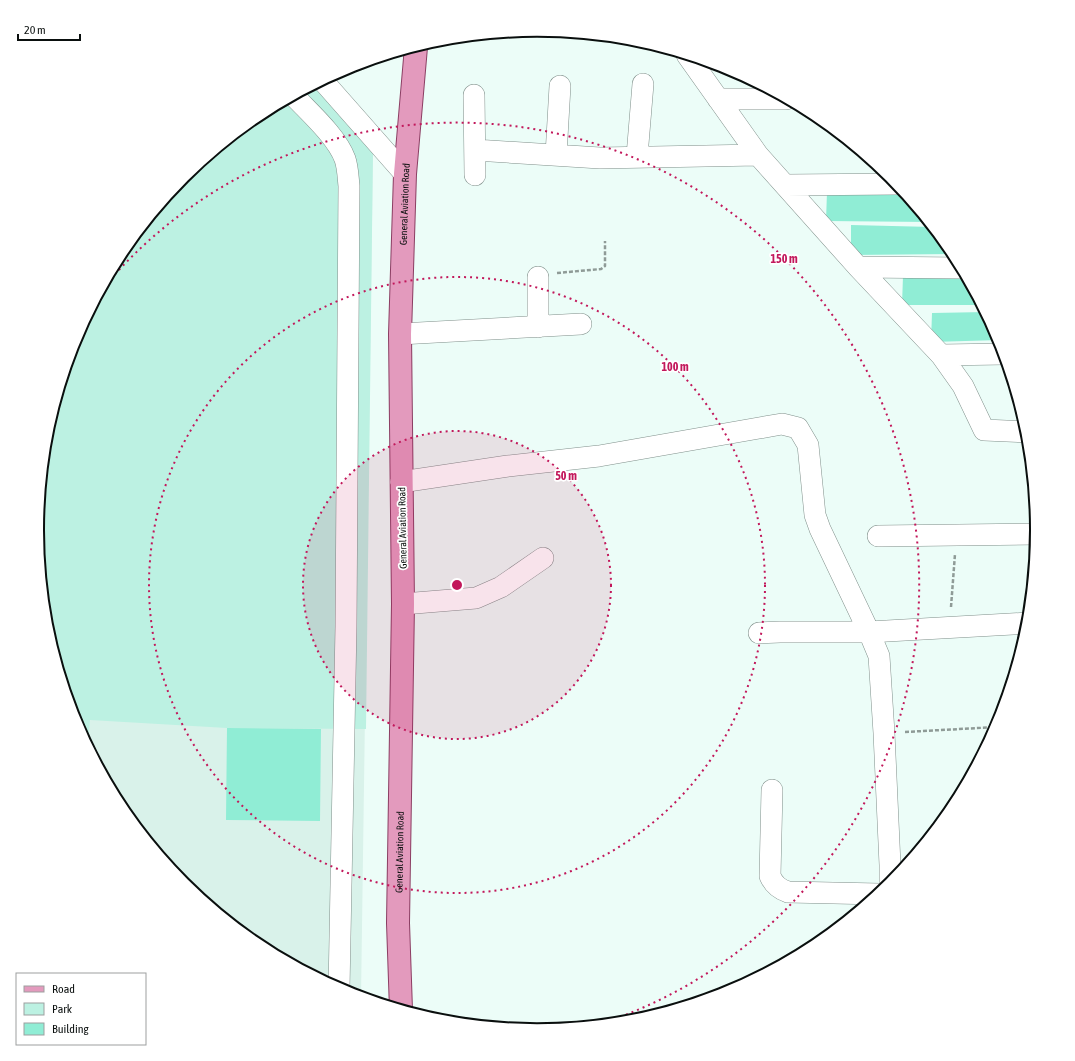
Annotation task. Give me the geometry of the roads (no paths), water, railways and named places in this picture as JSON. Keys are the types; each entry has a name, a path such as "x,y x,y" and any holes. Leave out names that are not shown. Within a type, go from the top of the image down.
{"main road":[{"name":"General Aviation Road","path":"401,1004 398,923 403,604 400,334 405,174 415,53"}],"street":[{"path":"692,62 758,155 858,267 941,354 963,386 984,430 1021,432"},
{"path":"637,156 643,84"},
{"path":"326,85 405,174"},
{"path":"556,155 560,86"},
{"path":"474,95 475,175"},
{"path":"718,98 776,99"},
{"path":"297,100 338,144 348,170 349,186 346,642 339,982"},
{"path":"475,150 600,158 637,156 758,155"},
{"path":"786,185 888,184"},
{"path":"858,267 955,268"},
{"path":"538,277 538,327"},
{"path":"400,334 581,324"},
{"path":"941,354 998,354"},
{"path":"401,482 508,466 599,456 782,424 798,428 808,445 815,515 820,529 879,656 884,733 899,865"},
{"path":"878,536 1031,534"},
{"path":"403,604 476,598 501,587 543,558"},
{"path":"759,633 869,632 1023,623"},
{"path":"772,790 770,876 773,883 779,889 788,892 871,894"}]}
